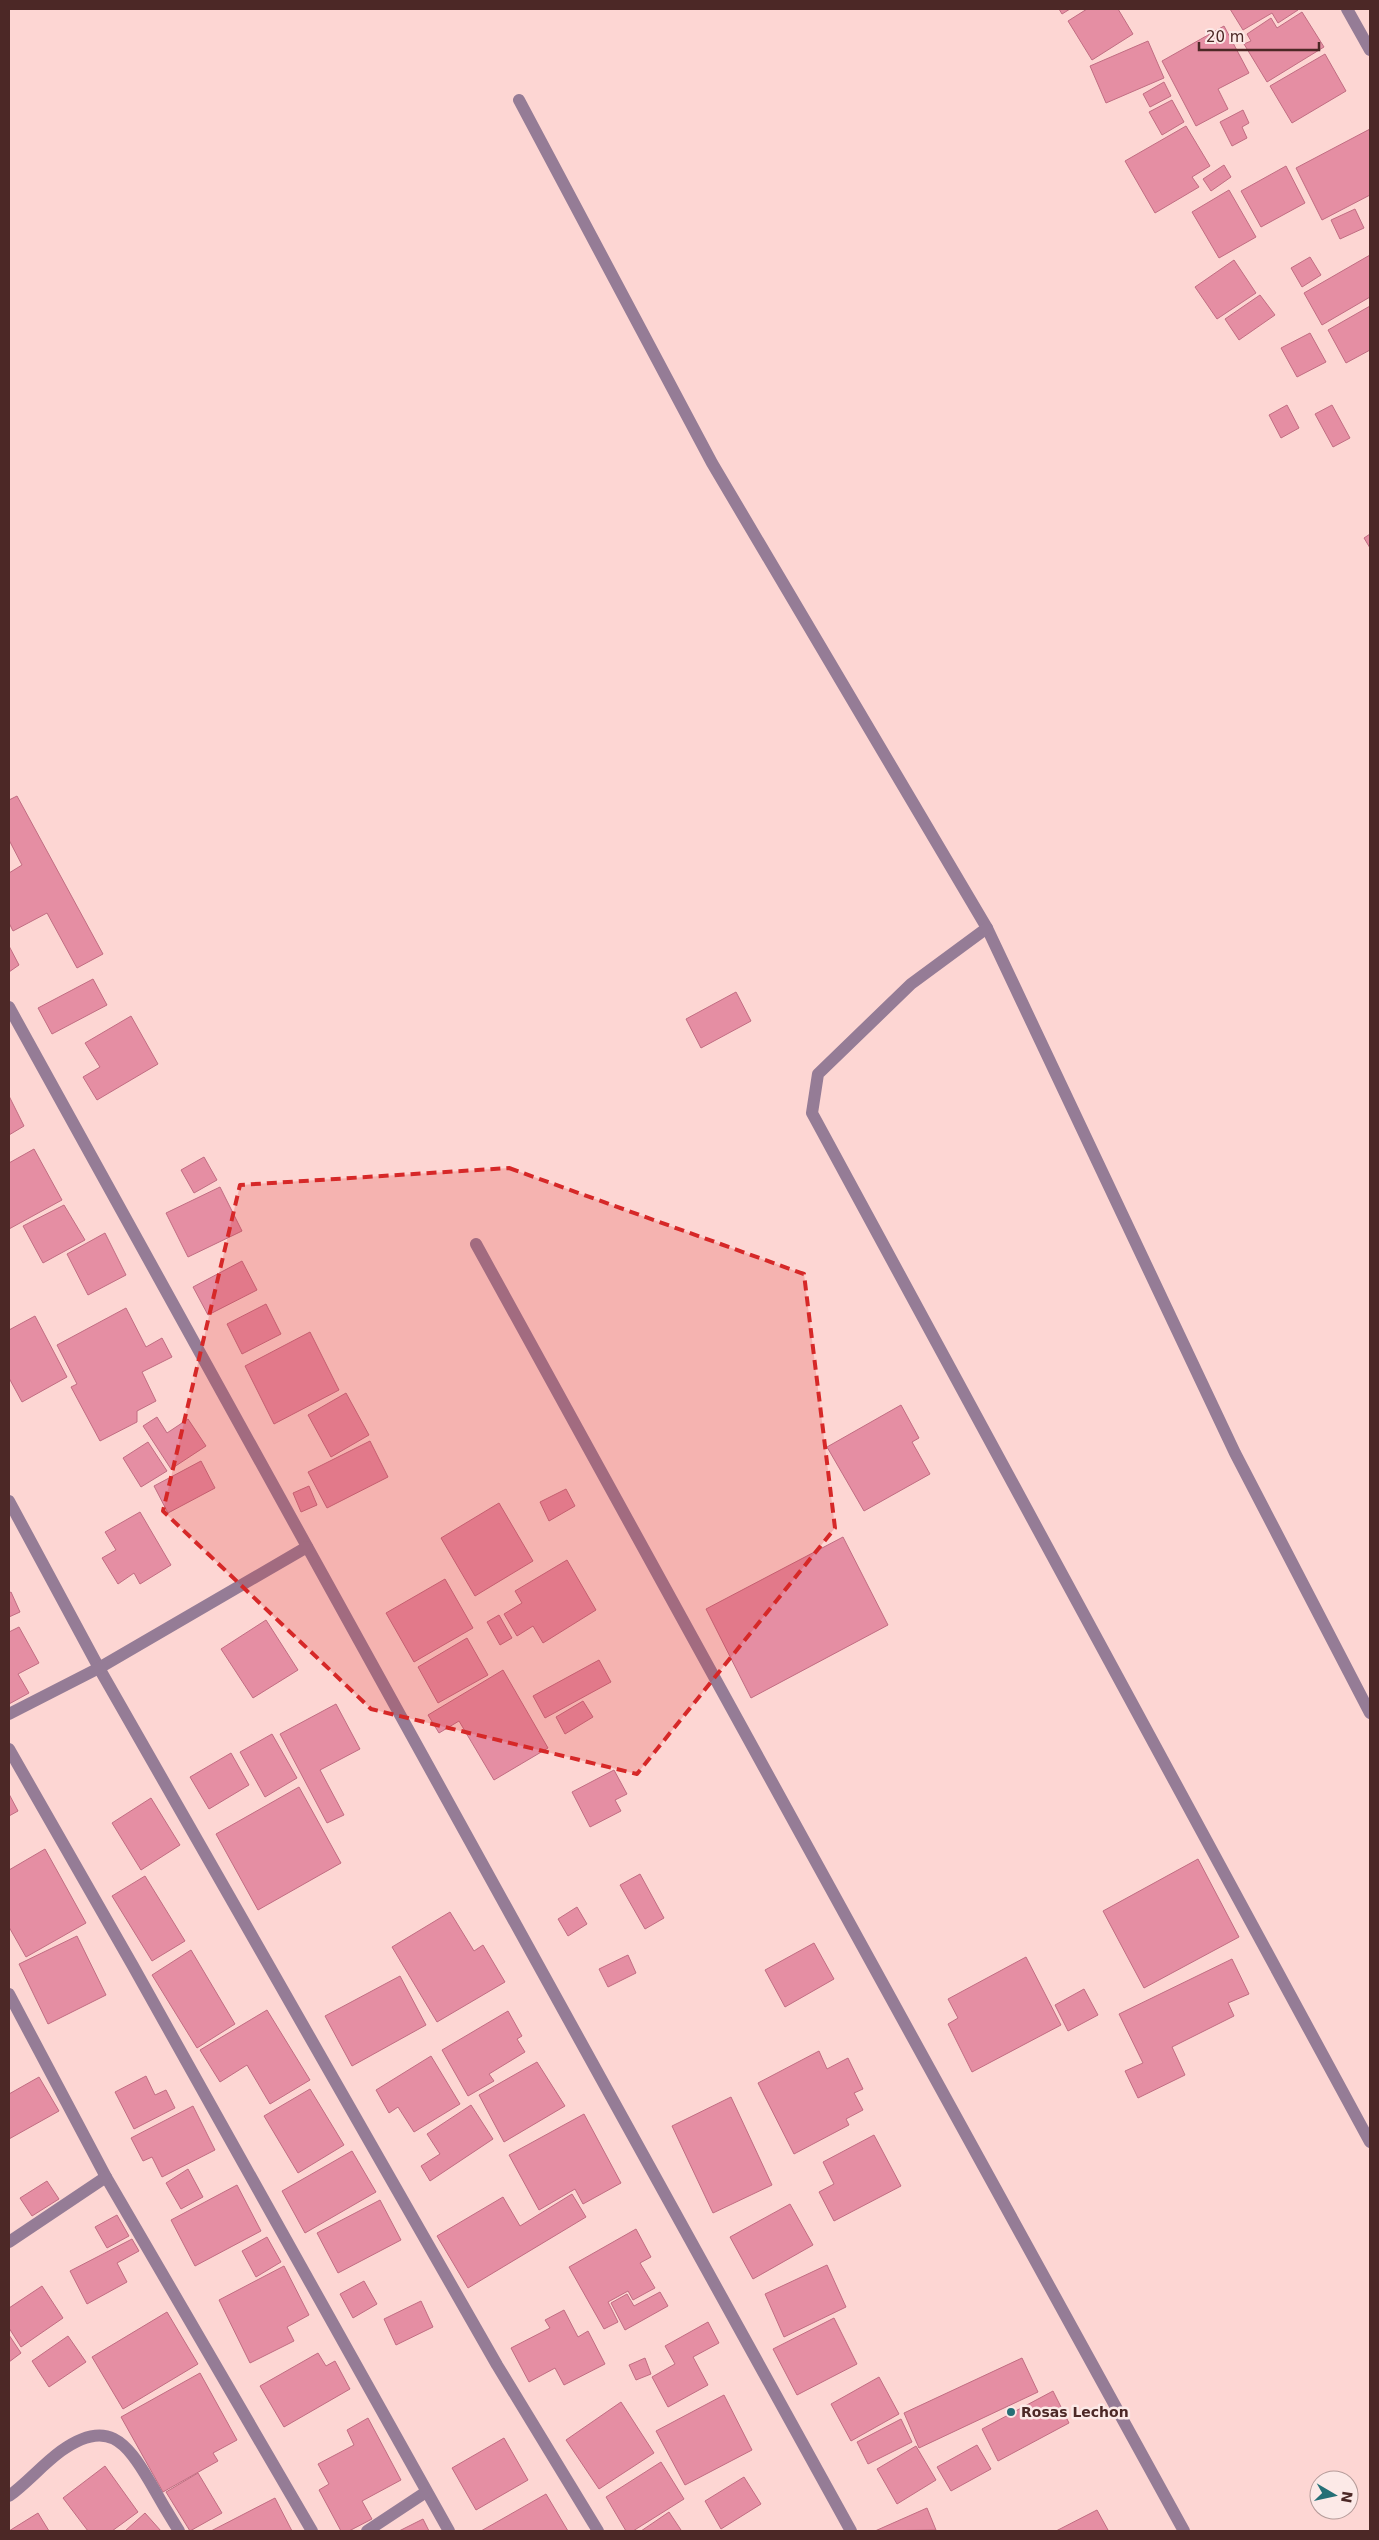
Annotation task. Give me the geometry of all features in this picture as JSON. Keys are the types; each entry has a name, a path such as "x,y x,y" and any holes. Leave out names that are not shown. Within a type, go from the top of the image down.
{"street":[{"path":"1347,9 1370,50"},
{"path":"519,100 712,463 987,928 1235,1453 1370,1712"},
{"path":"987,928 911,984 818,1074 812,1112 1370,2142"},
{"path":"9,1007 851,2531"},
{"path":"476,1244 1184,2531"},
{"path":"9,1500 99,1668 496,2364 598,2531"},
{"path":"9,1714 99,1668 307,1547"},
{"path":"9,1749 138,1975 449,2531"},
{"path":"9,1994 106,2177 312,2531"},
{"path":"9,2242 106,2177"},
{"path":"9,2496 60,2452 77,2440 89,2436 112,2436 126,2446 179,2531"},
{"path":"367,2531 426,2492"}],"highlighted area":[{"path":"509,1168 804,1274 835,1528 637,1774 371,1709 163,1511 240,1185"}],"building":[{"path":"1059,9 1070,9 1062,14"},
{"path":"1087,9 1118,9 1133,34 1092,60 1068,21"},
{"path":"1230,9 1298,10 1278,23 1272,13 1243,30"},
{"path":"1302,12 1324,47 1267,82 1244,44 1251,41 1247,34 1271,18 1277,28"},
{"path":"1224,26 1249,73 1218,89 1228,109 1196,126 1162,61"},
{"path":"1148,41 1164,78 1106,103 1090,66"},
{"path":"1325,54 1346,91 1292,123 1270,86"},
{"path":"1164,82 1171,96 1150,107 1143,94"},
{"path":"1172,100 1184,122 1162,135 1149,112"},
{"path":"1243,110 1249,123 1242,127 1247,138 1232,146 1220,122"},
{"path":"1186,126 1210,166 1192,177 1199,187 1155,213 1125,161"},
{"path":"1370,129 1370,195 1322,220 1296,168"},
{"path":"1224,165 1231,177 1211,191 1203,179"},
{"path":"1286,166 1305,203 1261,227 1241,191"},
{"path":"1229,190 1256,237 1219,258 1192,212"},
{"path":"1355,209 1364,228 1340,239 1331,220"},
{"path":"1370,255 1370,297 1322,325 1304,293"},
{"path":"1310,257 1321,275 1302,287 1291,268"},
{"path":"1234,260 1256,293 1217,319 1195,287"},
{"path":"1260,295 1275,315 1239,340 1225,319"},
{"path":"1370,306 1370,350 1346,363 1328,330"},
{"path":"1310,333 1326,362 1297,377 1281,348"},
{"path":"1287,405 1299,428 1281,438 1269,415"},
{"path":"1332,405 1350,438 1333,447 1315,414"},
{"path":"1370,534 1370,548 1364,538"},
{"path":"17,796 103,954 77,968 47,913 13,931 9,923 9,873 22,865 9,840 9,800"},
{"path":"9,946 19,965 9,972"},
{"path":"93,979 107,1005 52,1034 38,1008"},
{"path":"736,992 751,1021 701,1048 686,1019"},
{"path":"131,1016 158,1064 97,1100 83,1077 100,1067 85,1043"},
{"path":"9,1096 24,1126 9,1135"},
{"path":"34,1149 62,1200 9,1229 9,1163"},
{"path":"204,1157 217,1180 194,1193 181,1170"},
{"path":"220,1187 242,1231 188,1257 166,1213"},
{"path":"64,1205 85,1240 43,1263 23,1226"},
{"path":"105,1233 126,1275 88,1295 67,1254"},
{"path":"242,1261 257,1290 208,1315 193,1287"},
{"path":"266,1304 281,1334 242,1354 227,1324"},
{"path":"126,1308 146,1347 162,1338 172,1357 142,1372 156,1401 137,1411 137,1422 100,1441 71,1387 77,1384 57,1345"},
{"path":"35,1316 67,1377 22,1402 9,1378 9,1330"},
{"path":"310,1332 339,1390 274,1424 245,1366"},
{"path":"346,1393 369,1435 331,1457 308,1415"},
{"path":"901,1405 919,1438 912,1442 930,1474 864,1511 827,1447"},
{"path":"157,1417 167,1433 188,1419 206,1446 171,1469 143,1426"},
{"path":"370,1441 388,1477 327,1508 308,1472"},
{"path":"148,1442 167,1471 141,1487 123,1458"},
{"path":"201,1461 215,1488 168,1513 154,1486"},
{"path":"309,1486 317,1505 301,1512 293,1493"},
{"path":"566,1489 575,1506 549,1521 540,1502"},
{"path":"499,1503 533,1561 475,1596 441,1538"},
{"path":"140,1512 171,1565 140,1584 134,1573 118,1584 102,1558 116,1550 105,1532"},
{"path":"843,1537 888,1625 751,1698 706,1609"},
{"path":"567,1560 596,1610 543,1643 533,1626 517,1636 504,1614 522,1603 515,1591"},
{"path":"445,1579 473,1628 414,1662 386,1613"},
{"path":"11,1592 20,1612 9,1617 9,1593"},
{"path":"499,1615 512,1638 500,1645 487,1622"},
{"path":"266,1620 298,1670 253,1698 221,1649"},
{"path":"19,1627 39,1663 18,1674 29,1693 9,1704 9,1632"},
{"path":"467,1638 488,1675 438,1703 418,1667"},
{"path":"599,1660 611,1682 545,1718 533,1696"},
{"path":"503,1670 548,1748 494,1780 459,1721 439,1733 428,1715"},
{"path":"583,1701 593,1717 565,1734 556,1717"},
{"path":"336,1704 360,1749 320,1770 344,1815 327,1823 280,1734"},
{"path":"272,1734 297,1778 265,1797 240,1752"},
{"path":"231,1753 249,1785 209,1809 190,1777"},
{"path":"614,1770 627,1794 615,1800 621,1811 590,1827 572,1792"},
{"path":"299,1787 341,1863 258,1910 216,1834"},
{"path":"9,1794 18,1811 9,1816"},
{"path":"151,1798 180,1845 141,1870 112,1823"},
{"path":"45,1849 86,1923 26,1957 9,1927 9,1870"},
{"path":"1198,1859 1239,1937 1144,1988 1103,1911"},
{"path":"640,1874 664,1918 645,1929 620,1885"},
{"path":"145,1876 185,1941 152,1961 112,1896"},
{"path":"577,1907 587,1924 568,1936 558,1919"},
{"path":"450,1912 474,1951 483,1945 505,1982 437,2022 392,1947"},
{"path":"77,1936 106,1995 48,2024 19,1964"},
{"path":"814,1943 834,1979 785,2007 765,1970"},
{"path":"191,1950 235,2024 197,2048 152,1975"},
{"path":"628,1955 636,1973 608,1987 599,1969"},
{"path":"1026,1957 1061,2025 972,2072 948,2024 958,2018 948,1999"},
{"path":"1232,1959 1249,1994 1228,2003 1234,2016 1172,2047 1185,2075 1138,2098 1125,2071 1143,2063 1119,2014"},
{"path":"400,1976 426,2025 352,2066 325,2016"},
{"path":"1084,1989 1098,2015 1068,2031 1055,2005"},
{"path":"267,2010 310,2080 270,2104 247,2065 220,2082 200,2050"},
{"path":"508,2011 522,2036 517,2039 525,2052 489,2074 494,2081 468,2096 442,2050"},
{"path":"819,2051 827,2069 848,2058 863,2089 854,2093 863,2110 846,2119 849,2125 794,2154 758,2083"},
{"path":"431,2056 460,2104 414,2132 398,2107 389,2113 376,2090"},
{"path":"537,2062 565,2106 504,2142 479,2095"},
{"path":"146,2076 155,2095 166,2090 175,2108 134,2129 115,2092"},
{"path":"39,2077 59,2111 9,2139 9,2094"},
{"path":"310,2089 344,2145 298,2173 264,2116"},
{"path":"731,2097 772,2185 713,2213 672,2126"},
{"path":"471,2105 493,2139 430,2181 421,2166 440,2154 427,2134"},
{"path":"193,2106 215,2150 162,2177 152,2157 143,2161 131,2138"},
{"path":"584,2114 621,2183 583,2204 575,2189 539,2210 509,2155"},
{"path":"874,2135 901,2186 834,2221 819,2192 834,2184 823,2162"},
{"path":"352,2151 376,2192 305,2233 282,2191"},
{"path":"188,2169 203,2197 181,2209 166,2183"},
{"path":"47,2181 59,2199 32,2216 20,2198"},
{"path":"237,2185 261,2231 195,2266 171,2220"},
{"path":"572,2194 586,2217 468,2288 437,2236 503,2197 520,2226"},
{"path":"380,2200 401,2240 338,2273 317,2233"},
{"path":"790,2204 813,2245 753,2279 730,2237"},
{"path":"117,2215 129,2236 107,2248 95,2227"},
{"path":"636,2229 651,2257 640,2263 655,2288 633,2300 628,2291 608,2302 618,2322 604,2329 569,2267"},
{"path":"267,2237 281,2262 256,2277 242,2251"},
{"path":"132,2239 139,2251 117,2263 127,2282 87,2304 70,2271"},
{"path":"827,2265 846,2307 784,2337 765,2294"},
{"path":"284,2266 309,2315 287,2327 294,2341 250,2363 219,2300"},
{"path":"364,2281 377,2304 353,2318 340,2294"},
{"path":"42,2286 63,2318 21,2347 9,2328 9,2308"},
{"path":"660,2292 668,2306 625,2330 611,2303 627,2294 634,2306"},
{"path":"421,2301 433,2327 396,2345 384,2319"},
{"path":"564,2310 578,2337 588,2331 605,2364 564,2385 555,2368 529,2382 511,2348 550,2328 545,2320"},
{"path":"167,2312 198,2364 123,2409 92,2357"},
{"path":"834,2318 857,2364 797,2395 773,2349"},
{"path":"708,2322 719,2343 693,2357 708,2385 668,2407 652,2377 675,2364 665,2346"},
{"path":"9,2335 21,2353 9,2362"},
{"path":"68,2336 86,2362 49,2387 32,2361"},
{"path":"318,2353 326,2366 335,2361 350,2389 284,2427 260,2386"},
{"path":"645,2358 651,2374 636,2380 629,2365"},
{"path":"1022,2358 1038,2392 919,2448 904,2413"},
{"path":"200,2373 237,2440 213,2453 218,2461 163,2492 121,2417"},
{"path":"879,2377 899,2414 851,2441 831,2404"},
{"path":"1053,2391 1069,2423 998,2461 982,2429"},
{"path":"724,2395 752,2450 685,2485 656,2431"},
{"path":"621,2402 654,2453 599,2489 566,2440"},
{"path":"368,2418 401,2480 362,2501 372,2519 349,2531 341,2531 319,2490 329,2484 318,2464 354,2445 347,2430"},
{"path":"901,2419 912,2442 868,2464 857,2442"},
{"path":"504,2438 528,2480 476,2510 452,2468"},
{"path":"977,2445 991,2469 951,2491 937,2467"},
{"path":"916,2446 936,2480 897,2504 877,2469"},
{"path":"661,2462 684,2499 633,2531 626,2531 606,2497"},
{"path":"105,2466 138,2512 112,2531 88,2531 63,2498"},
{"path":"198,2473 222,2513 190,2531 166,2492"},
{"path":"744,2477 761,2504 721,2529 705,2501"},
{"path":"546,2494 568,2531 481,2531"},
{"path":"275,2498 292,2531 211,2531"},
{"path":"927,2508 936,2530 875,2531"},
{"path":"1097,2510 1108,2530 1056,2531"},
{"path":"669,2512 681,2530 641,2531"},
{"path":"38,2513 49,2531 9,2531"},
{"path":"145,2513 161,2531 125,2531"},
{"path":"423,2519 429,2531 399,2531"}],"place":[{"name":"Rosas Lechon","path":"1011,2412"}]}
